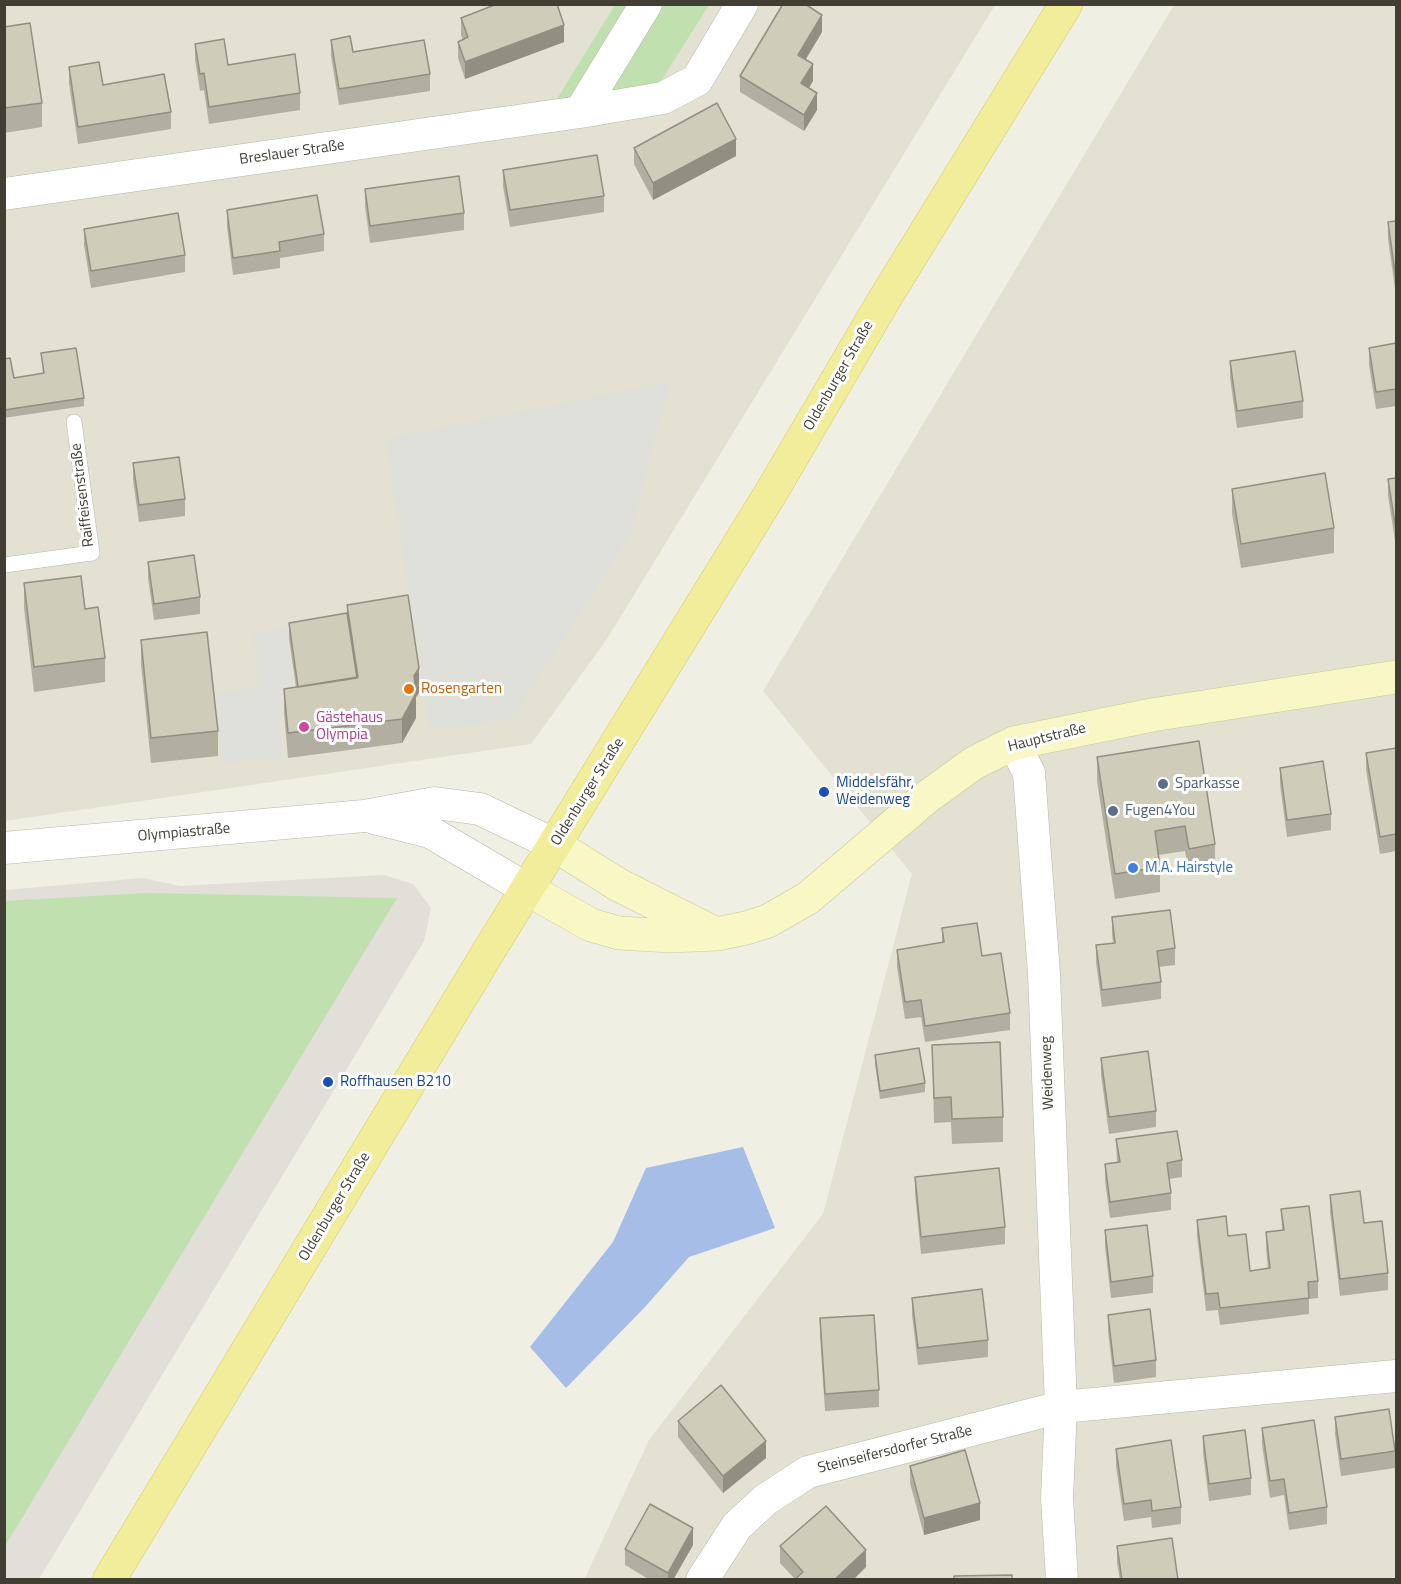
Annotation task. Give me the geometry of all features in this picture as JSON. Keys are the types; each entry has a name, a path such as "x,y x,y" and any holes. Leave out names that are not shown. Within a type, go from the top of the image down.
{"main road":[{"name":"Oldenburger Straße","path":"109,1580 527,889 765,501 884,300 1066,4"}],"street":[{"path":"580,112 646,4"},
{"name":"Breslauer Straße","path":"4,194 580,112 663,98 698,80 742,4"},
{"name":"Hauptstraße","path":"527,889 591,925 619,933 670,936 717,934 768,921 808,898 927,797 974,763 1014,743 1152,715 1396,678"},
{"name":"Weidenweg","path":"1014,743 1029,773 1043,962 1061,1407 1058,1498 1062,1580"},
{"name":"Olympiastraße","path":"4,848 364,816 435,803 480,808 555,845"},
{"name":"Olympiastraße","path":"364,816 430,832 527,889"},
{"path":"555,845 617,884 717,934"},
{"path":"1061,1407 1396,1376"},
{"name":"Steinseifersdorfer Straße","path":"702,1580 737,1526 765,1500 808,1472 1061,1407"}],"lane":[{"name":"Raiffeisenstraße","path":"4,566 92,552 74,422"}],"shaded area":[{"path":"4,5 995,5 607,639 531,744 5,821"},
{"path":"1174,5 1396,5 1396,1579 584,1580 649,1440 823,1214 912,874 763,691"},
{"path":"670,381 630,534 511,720 430,730 386,439"},
{"path":"287,627 295,708 278,710 283,757 222,764 214,693 258,688 253,632"},
{"path":"384,875 413,884 431,908 424,941 39,1579 5,1580 5,890 143,878 180,886"}],"green space":[{"path":"615,5 709,5 642,111 542,123"},
{"path":"146,893 397,898 5,1546 5,901"}],"water":[{"path":"743,1147 775,1228 689,1257 645,1307 566,1388 530,1347 613,1242 646,1168"}],"building":[{"path":"497,4 557,4 564,25 465,62 458,42 468,37 461,18"},
{"path":"783,4 805,4 822,15 798,55 813,64 801,83 817,93 804,115 740,76"},
{"path":"30,23 42,103 4,108 4,27"},
{"path":"350,36 353,52 424,40 430,74 339,89 331,40"},
{"path":"224,39 228,65 295,54 300,93 209,107 204,73 200,74 195,44"},
{"path":"99,62 103,85 164,74 171,112 78,127 69,67"},
{"path":"717,103 736,139 653,183 634,148"},
{"path":"597,155 604,196 510,210 503,170"},
{"path":"459,176 464,213 370,226 365,189"},
{"path":"317,195 324,234 279,242 280,251 233,258 227,210"},
{"path":"178,213 185,255 91,271 84,229"},
{"path":"1396,221 1396,279 1388,222"},
{"path":"1396,343 1396,389 1376,392 1369,348"},
{"path":"76,348 84,398 4,410 4,359 10,358 14,378 44,373 41,353"},
{"path":"1295,351 1303,401 1237,411 1230,361"},
{"path":"179,457 185,499 139,505 133,463"},
{"path":"1325,473 1334,528 1241,544 1232,489"},
{"path":"1396,478 1396,530 1388,479"},
{"path":"194,555 200,597 154,604 148,562"},
{"path":"81,576 85,609 98,607 105,658 34,667 24,583"},
{"path":"408,595 419,668 414,676 416,693 402,719 288,733 284,689 358,677 347,605"},
{"path":"347,613 357,678 298,687 289,623"},
{"path":"207,632 218,731 151,738 141,640"},
{"path":"1199,741 1215,844 1189,849 1185,826 1155,831 1160,867 1115,874 1097,757"},
{"path":"1396,748 1396,834 1380,837 1366,753"},
{"path":"1323,761 1331,814 1287,820 1280,768"},
{"path":"1170,910 1175,948 1157,951 1161,982 1102,990 1096,945 1115,943 1112,917"},
{"path":"977,923 982,956 1001,953 1010,1013 925,1026 921,1000 905,1002 897,950 944,942 942,928"},
{"path":"1000,1042 1003,1117 952,1119 951,1097 934,1098 932,1045"},
{"path":"919,1048 925,1083 880,1091 875,1055"},
{"path":"1148,1051 1156,1111 1109,1117 1101,1058"},
{"path":"1177,1131 1182,1160 1167,1163 1171,1193 1110,1202 1105,1164 1120,1162 1116,1139"},
{"path":"999,1168 1005,1227 921,1237 915,1177"},
{"path":"1360,1191 1364,1223 1382,1221 1388,1273 1340,1279 1330,1195"},
{"path":"1309,1206 1318,1281 1308,1282 1309,1298 1220,1308 1218,1293 1206,1294 1197,1220 1226,1216 1228,1236 1246,1234 1250,1271 1270,1268 1266,1232 1284,1230 1281,1209"},
{"path":"1147,1225 1153,1276 1111,1282 1105,1230"},
{"path":"982,1289 988,1340 918,1348 912,1298"},
{"path":"1150,1309 1156,1360 1114,1366 1108,1315"},
{"path":"874,1315 879,1390 825,1394 820,1318"},
{"path":"721,1385 766,1441 723,1476 678,1421"},
{"path":"1389,1409 1395,1451 1341,1459 1335,1417"},
{"path":"1314,1420 1327,1507 1289,1513 1284,1479 1270,1481 1262,1428"},
{"path":"1245,1430 1251,1478 1209,1484 1203,1436"},
{"path":"1171,1440 1181,1507 1152,1511 1151,1500 1124,1504 1116,1449"},
{"path":"965,1450 980,1503 924,1518 910,1466"},
{"path":"650,1504 693,1528 668,1573 625,1549"},
{"path":"826,1506 866,1550 834,1580 794,1580 803,1572 780,1546"},
{"path":"1172,1538 1178,1580 1122,1580 1117,1546"},
{"path":"1012,1575 1012,1580 954,1580 954,1576"}],"place":[{"name":"Rosengarten","path":"409,689"},
{"name":"Gästehaus Olympia","path":"304,727"},
{"name":"Sparkasse","path":"1163,784"},
{"name":"Middelsfähr, Weidenweg","path":"824,792"},
{"name":"Fugen4You","path":"1113,811"},
{"name":"M.A. Hairstyle","path":"1133,868"},
{"name":"Roffhausen B210","path":"328,1082"}]}
